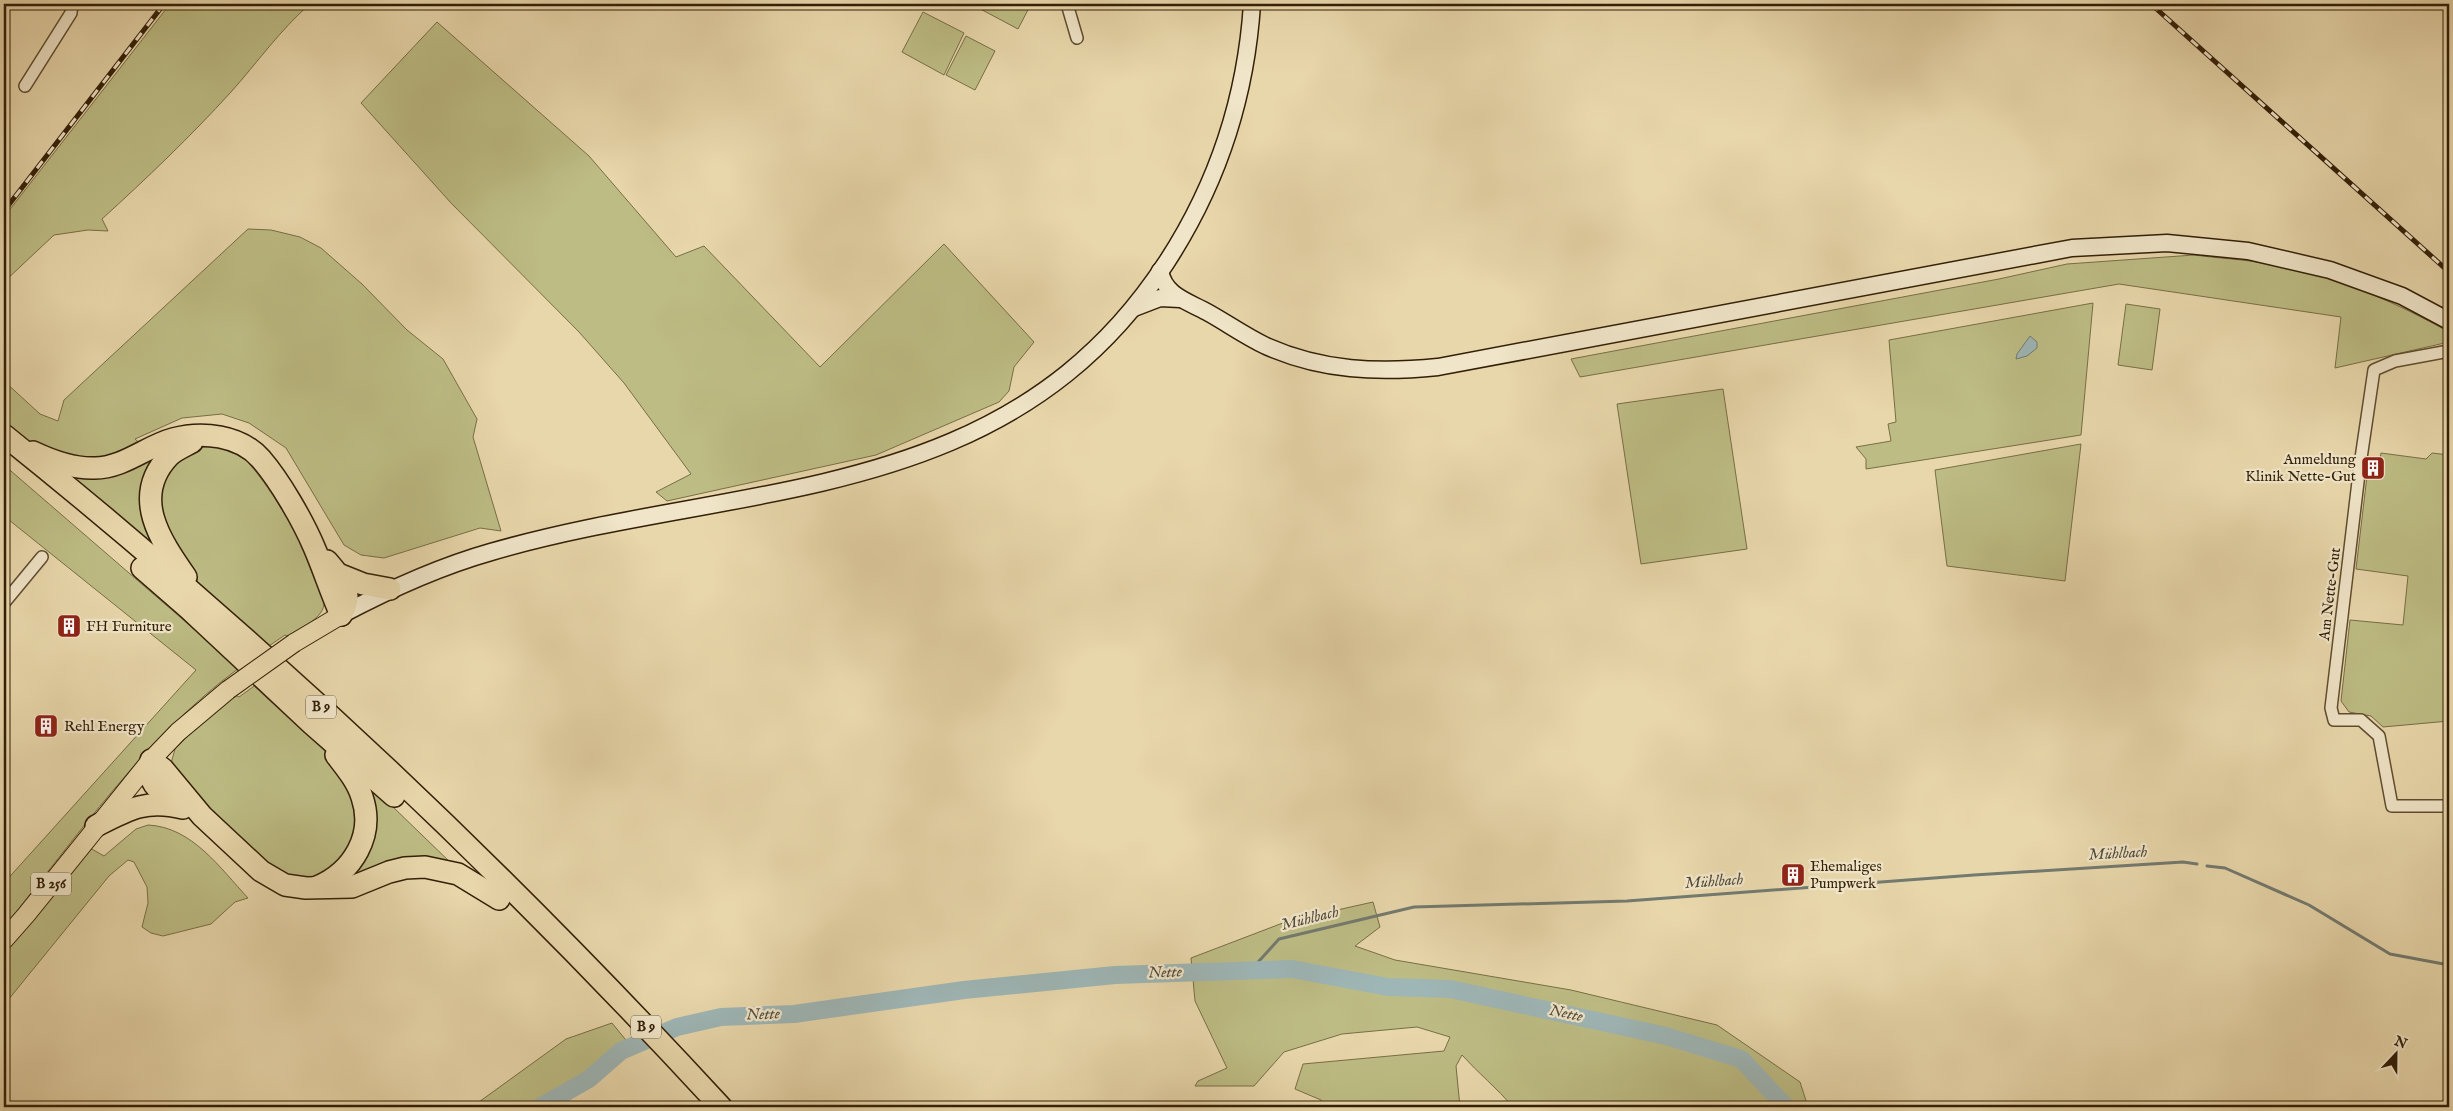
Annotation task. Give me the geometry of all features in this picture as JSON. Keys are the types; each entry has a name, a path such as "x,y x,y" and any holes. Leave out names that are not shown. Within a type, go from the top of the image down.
{"highway":[{"path":"198,596 162,541 152,518 151,505 154,482 170,455 201,436"},
{"path":"7,443 48,459 77,467 96,468 112,465 174,439 201,436 229,439 249,448 260,457 275,478 314,546 341,615"},
{"name":"B 9","path":"7,443 198,596 384,765 679,1071 722,1107"},
{"name":"B 9","path":"7,443 312,724 374,776 499,899 603,992"},
{"path":"314,546 338,574 347,589 348,597 341,615"},
{"path":"338,574 363,584 390,589"},
{"path":"312,724 351,775 362,795 366,818 364,838 356,857 334,878 315,888"},
{"path":"183,808 150,780 149,772 152,760 163,769 202,816 261,871 285,885 315,888 352,887 389,872 425,866 458,874 499,899"},
{"path":"96,826 127,810 144,805 160,804 183,808 202,816"},
{"name":"B 9","path":"679,1071 704,1107"}],"main road":[{"path":"341,615 390,589 441,568 527,542 846,478 901,461 955,440 1009,413 1050,387 1090,353 1132,309 1160,271 1201,201 1222,152 1243,74 1252,4"},
{"path":"1160,271 1165,286 1180,299 1208,312 1265,345 1297,357 1348,369 1394,371 1438,367 2072,248 2167,243 2248,251 2330,270 2402,296 2449,321"},
{"path":"1160,271 1208,312"},
{"path":"1132,309 1160,298 1180,299"},
{"name":"B 256","path":"4,940 96,826 178,732 228,690 294,643 341,615"}],"street":[{"path":"25,86 71,13 72,4"},
{"path":"1068,4 1077,38"},
{"name":"Am Nette-Gut","path":"2449,352 2395,361 2374,370 2360,465 2331,708 2334,720 2362,720 2379,736 2392,806 2449,806"},
{"path":"4,603 42,557"}],"shaded area":[{"path":"170,4 310,4 200,125 102,219 108,231 88,230 54,235 4,282 4,217"},
{"path":"971,4 1031,4 1018,29"},
{"path":"923,12 964,33 944,75 902,52"},
{"path":"437,22 589,156 676,257 704,246 820,367 944,244 1034,342 1014,367 1009,391 999,402 876,455 667,501 656,492 691,474 624,383 579,332 451,203 361,103"},
{"path":"966,36 995,51 975,90 946,75"},
{"path":"248,229 271,230 300,237 321,248 362,284 407,330 443,359 477,419 473,437 501,531 480,528 384,558 361,555 344,545 286,448 249,423 222,414 182,418 135,439 144,447 93,463 30,443 4,423 4,381 40,414 58,421 64,400"},
{"path":"2194,255 2275,265 2308,272 2329,279 2410,311 2449,332 2449,342 2335,368 2341,317 2119,284 1580,377 1571,359 1999,279 2067,264"},
{"path":"2093,303 2081,435 1866,469 1866,459 1856,447 1891,441 1888,424 1896,422 1889,340"},
{"path":"2126,304 2160,309 2152,370 2118,365"},
{"path":"1723,389 1747,549 1641,564 1617,404"},
{"path":"176,442 158,464 164,555 65,475"},
{"path":"2081,444 2065,581 1947,566 1935,470"},
{"path":"209,446 233,452 241,456 251,466 293,527 306,551 323,592 324,605 314,620 287,636 285,635 266,648 202,587 180,562 156,504 170,465 194,449"},
{"path":"2381,453 2426,459 2432,453 2449,455 2449,721 2383,727 2371,716 2349,712 2341,701 2350,620 2403,625 2408,576 2356,569 2367,476 2377,477"},
{"path":"4,465 239,668 205,695 143,757 86,824 4,927 4,883 196,670 4,516"},
{"path":"257,684 331,757 361,814 345,863 311,878 296,879 262,864 170,767 175,749 207,717 235,695 239,697"},
{"path":"361,776 453,865 340,878 351,870"},
{"path":"148,825 164,827 192,841 216,862 248,898 235,902 211,924 163,936 151,933 142,927 148,903 147,887 134,862 128,860 109,876 4,1005 4,954 90,848 104,856 136,829"},
{"path":"1373,902 1380,927 1355,946 1395,960 1571,990 1717,1025 1800,1082 1808,1107 1513,1107 1462,1055 1456,1066 1460,1107 1323,1107 1321,1100 1295,1089 1303,1064 1444,1051 1450,1037 1417,1027 1342,1034 1284,1052 1254,1086 1195,1086 1198,1081 1227,1068 1195,1001 1191,958 1288,921"},
{"path":"612,1023 634,1050 558,1107 472,1107 566,1039"}],"water":[{"path":"2030,336 2037,342 2037,348 2027,356 2016,359 2017,354"}],"waterway":[{"name":"Mühlbach","path":"1250,971 1279,939 1414,907 1627,901 1974,875 2183,862 2197,864"},
{"name":"Mühlbach","path":"2207,866 2225,868 2309,905 2390,954 2449,965"},
{"name":"Nette","path":"540,1107 589,1079 621,1051 677,1027 721,1017 794,1014 964,990 1115,975 1292,969 1388,987 1450,989 1666,1036 1741,1059 1786,1107"}],"railway":[{"path":"4,211 164,4"},
{"path":"2151,4 2449,272"}],"place":[{"name":"Anmeldung Klinik Nette-Gut","path":"2373,468"},
{"name":"FH Furniture","path":"69,626"},
{"name":"Rehl Energy","path":"46,726"},
{"name":"Ehemaliges Pumpwerk","path":"1793,875"}]}
